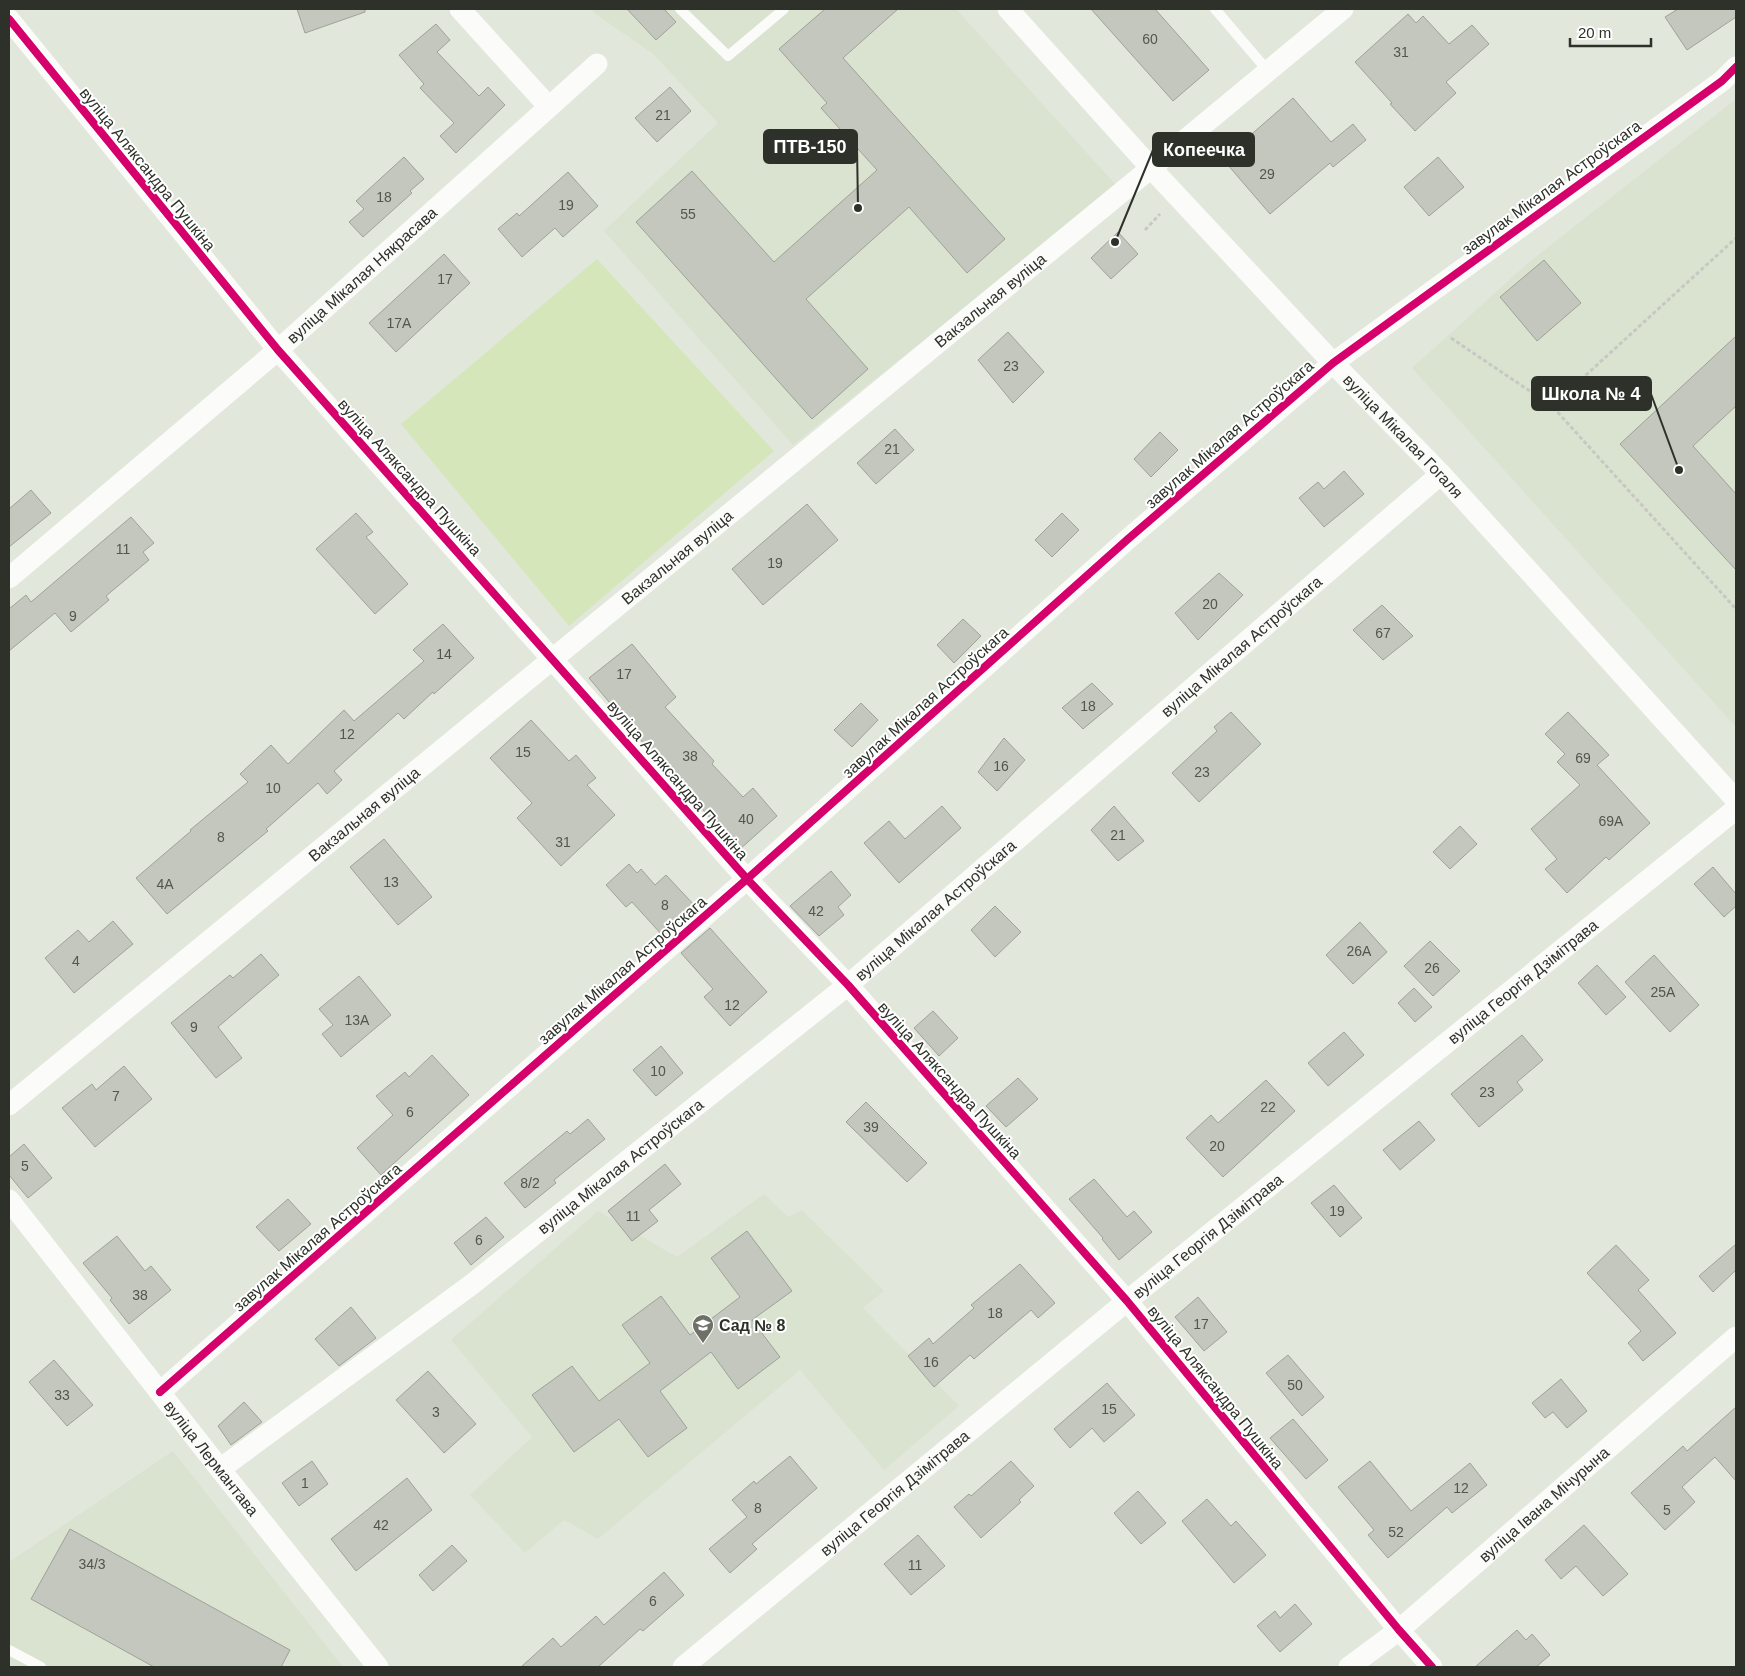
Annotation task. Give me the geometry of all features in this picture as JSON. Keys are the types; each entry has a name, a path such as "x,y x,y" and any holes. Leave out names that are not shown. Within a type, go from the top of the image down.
{"street":[{"path":"460,9 549,107"},
{"name":"вуліца Мікалая Гогаля","path":"1008,9 1151,168 1333,363 1441,474 1736,800"},
{"name":"Вакзальная вуліца","path":"9,1105 1343,9"},
{"name":"вуліца Аляксандра Пушкіна","path":"9,19 278,350 553,658 747,880 848,985 1128,1301 1399,1630 1432,1667"},
{"name":"вуліца Мікалая Някрасава","path":"9,578 278,350 597,64"},
{"name":"завулак Мікалая Астроўскага","path":"160,1392 747,880 1128,540 1333,363 1722,81 1736,67"},
{"name":"вуліца Мікалая Астроўскага","path":"220,1469 471,1285 848,985 1441,474"},
{"name":"вуліца Георгія Дзімітрава","path":"683,1667 1128,1301 1736,809"},
{"name":"вуліца Лермантава","path":"9,1200 378,1667"},
{"name":"вуліца Івана Мічурына","path":"1349,1667 1399,1630 1736,1338"}],"lane":[{"path":"680,9 728,56 784,9"},
{"path":"1215,9 1268,71"},
{"path":"9,1650 41,1667"}],"path":[{"path":"1552,406 1736,238"},
{"path":"1451,338 1552,406 1736,608"}],"shaded area":[{"path":"591,9 956,9 1116,185 793,445 604,231 718,123 653,54"},
{"path":"1736,99 1736,727 1412,368 1528,263"},
{"path":"764,1194 788,1217 802,1210 884,1291 863,1308 959,1406 884,1470 800,1370 598,1539 564,1520 525,1553 470,1495 532,1437 451,1340 598,1211 677,1257"},
{"path":"173,1451 343,1667 9,1667 9,1562"}],"green space":[{"path":"597,259 774,451 569,626 401,424"}],"building":[{"path":"297,9 365,9 365,12 305,33"},
{"path":"627,9 664,9 676,22 656,40"},
{"path":"825,9 898,9 843,58 1005,239 967,273 909,207 806,299 868,369 812,419 636,222 692,171 774,262 877,170 821,108 827,103 779,49"},
{"path":"1091,9 1155,9 1209,70 1173,101"},
{"path":"1678,9 1736,9 1736,17 1687,50 1665,17"},
{"path":"1408,14 1416,23 1423,16 1449,44 1472,25 1489,44 1446,82 1456,93 1415,131 1355,62"},
{"path":"436,24 450,40 437,52 479,96 488,87 505,105 456,153 440,136 454,123 420,88 424,84 399,55"},
{"path":"670,87 691,111 657,142 635,118"},
{"path":"1293,98 1331,142 1353,124 1366,140 1333,167 1330,163 1270,214 1227,164 1242,151 1238,146"},
{"path":"404,157 424,179 410,191 412,193 363,237 349,222 364,209 356,201"},
{"path":"1438,157 1464,187 1429,216 1404,187"},
{"path":"568,172 598,206 563,237 555,228 522,257 498,229 517,213 519,216"},
{"path":"1118,232 1138,254 1111,279 1091,258"},
{"path":"444,254 470,283 396,352 369,323"},
{"path":"1544,260 1581,303 1537,341 1500,297"},
{"path":"1008,332 1044,372 1013,403 978,360"},
{"path":"1736,336 1736,406 1693,446 1736,494 1736,570 1620,444"},
{"path":"895,429 914,450 876,484 857,463"},
{"path":"1160,432 1178,450 1151,477 1134,459"},
{"path":"1344,471 1364,494 1324,527 1299,498 1318,482 1324,489"},
{"path":"31,490 51,513 9,547 9,509"},
{"path":"807,504 838,540 763,605 732,569"},
{"path":"356,513 373,532 366,537 408,584 375,614 316,549"},
{"path":"1062,513 1079,530 1052,557 1035,540"},
{"path":"131,517 154,543 143,552 149,560 106,596 109,600 71,632 55,613 9,651 9,609 26,595 31,602"},
{"path":"1219,573 1243,595 1198,640 1175,613"},
{"path":"1382,605 1413,636 1383,660 1353,630"},
{"path":"963,619 981,636 954,663 937,645"},
{"path":"443,624 474,658 404,719 398,713 334,771 342,780 327,794 318,783 266,829 268,831 167,914 136,878 248,782 240,774 271,745 288,764 344,710 354,721 424,661 413,650"},
{"path":"632,644 676,697 665,707 714,761 712,764 743,797 753,788 777,816 739,850 645,745 589,678"},
{"path":"1092,683 1113,704 1083,729 1062,708"},
{"path":"861,703 878,720 852,747 834,730"},
{"path":"1231,712 1261,744 1199,802 1172,773 1217,731 1214,727"},
{"path":"1568,712 1609,755 1597,765 1650,823 1609,860 1606,857 1567,893 1545,869 1557,859 1531,829 1580,785 1557,762 1565,754 1545,734"},
{"path":"531,720 569,761 576,755 596,778 587,785 615,815 561,866 517,818 532,803 490,758"},
{"path":"1004,738 1025,760 997,791 978,772"},
{"path":"942,806 961,828 899,883 864,843 889,821 905,839"},
{"path":"1114,806 1144,841 1118,861 1091,830"},
{"path":"1460,826 1477,844 1450,869 1433,852"},
{"path":"384,839 432,897 398,925 350,867"},
{"path":"629,864 637,873 641,869 655,885 666,875 695,906 694,909 663,936 632,902 626,907 606,885"},
{"path":"1713,867 1736,894 1736,906 1724,917 1694,884"},
{"path":"831,871 851,895 838,907 844,915 819,936 790,906"},
{"path":"995,906 1021,932 995,957 971,930"},
{"path":"113,921 133,944 74,993 45,958 78,930 89,942"},
{"path":"1360,922 1387,952 1353,984 1326,955"},
{"path":"710,928 767,992 730,1026 704,997 713,989 681,953"},
{"path":"1430,941 1460,971 1433,996 1404,966"},
{"path":"261,954 279,975 218,1027 242,1058 216,1078 171,1023 230,975 233,978"},
{"path":"1654,955 1699,1005 1670,1032 1625,982"},
{"path":"1597,965 1626,997 1606,1015 1578,983"},
{"path":"359,976 391,1015 341,1057 322,1034 333,1025 319,1009"},
{"path":"1414,988 1432,1007 1415,1022 1398,1003"},
{"path":"933,1011 958,1038 939,1056 914,1028"},
{"path":"1344,1032 1364,1055 1328,1086 1308,1063"},
{"path":"1522,1035 1543,1060 1517,1082 1523,1090 1479,1127 1451,1094"},
{"path":"661,1046 683,1073 656,1096 633,1070"},
{"path":"432,1055 469,1095 381,1175 357,1148 393,1115 376,1096 405,1072 409,1077"},
{"path":"124,1066 152,1099 95,1147 62,1108 92,1084 96,1090"},
{"path":"1018,1078 1038,1099 1006,1127 986,1106"},
{"path":"1266,1080 1295,1111 1223,1177 1186,1138 1211,1115 1218,1123"},
{"path":"866,1102 927,1163 907,1182 846,1122"},
{"path":"588,1119 605,1139 554,1180 556,1183 525,1208 504,1183 567,1131 570,1134"},
{"path":"1419,1121 1435,1140 1400,1170 1383,1150"},
{"path":"24,1144 52,1178 28,1198 9,1175 9,1157"},
{"path":"665,1164 681,1184 649,1210 658,1221 632,1241 608,1211"},
{"path":"1094,1179 1127,1217 1134,1211 1152,1232 1119,1260 1103,1238 1069,1199"},
{"path":"1334,1185 1362,1218 1340,1237 1311,1203"},
{"path":"288,1199 311,1224 279,1251 256,1227"},
{"path":"486,1217 504,1237 471,1265 454,1243"},
{"name":"Сад № 8","path":"747,1231 792,1291 752,1320 780,1357 738,1389 711,1352 660,1391 687,1428 648,1457 619,1419 574,1452 532,1395 572,1366 599,1401 650,1363 622,1325 661,1296 690,1335 740,1297 711,1258"},
{"path":"117,1236 145,1271 151,1266 171,1290 129,1324 110,1300 112,1298 83,1263"},
{"path":"1736,1244 1736,1270 1713,1292 1699,1276"},
{"path":"1616,1245 1649,1280 1638,1290 1676,1333 1643,1361 1628,1343 1641,1331 1587,1273"},
{"path":"1020,1264 1055,1303 1038,1318 1031,1310 974,1359 970,1355 934,1387 908,1356 929,1338 933,1344 974,1308 971,1305"},
{"path":"1198,1297 1227,1332 1204,1351 1175,1317"},
{"path":"351,1307 376,1338 339,1366 315,1339"},
{"path":"1288,1355 1324,1397 1302,1416 1266,1373"},
{"path":"54,1360 93,1405 67,1426 29,1382"},
{"path":"428,1371 476,1424 444,1453 396,1400"},
{"path":"1561,1379 1587,1411 1567,1428 1553,1412 1545,1418 1532,1403"},
{"path":"1107,1383 1135,1415 1104,1442 1092,1428 1070,1448 1054,1429"},
{"path":"244,1402 262,1422 231,1445 218,1426"},
{"path":"1736,1407 1736,1481 1715,1457 1682,1487 1695,1502 1665,1530 1631,1493 1683,1446 1687,1451"},
{"path":"1293,1419 1328,1460 1306,1479 1270,1438"},
{"path":"790,1456 817,1488 752,1544 757,1549 730,1573 709,1549 747,1517 732,1500 754,1481 756,1484"},
{"path":"312,1461 328,1484 299,1506 282,1483"},
{"path":"1011,1461 1034,1486 1019,1500 1021,1502 981,1538 954,1507 969,1494 971,1496"},
{"path":"1370,1461 1411,1511 1470,1463 1487,1485 1452,1513 1447,1507 1388,1558 1368,1535 1374,1530 1338,1487"},
{"path":"407,1478 432,1510 356,1571 331,1539"},
{"path":"1138,1491 1166,1523 1141,1544 1114,1513"},
{"path":"1207,1499 1231,1526 1236,1521 1266,1555 1234,1583 1182,1521"},
{"path":"1584,1525 1628,1574 1603,1596 1576,1566 1561,1579 1545,1560"},
{"path":"70,1529 290,1650 281,1667 154,1667 31,1599"},
{"path":"918,1535 945,1566 911,1595 884,1564"},
{"path":"452,1545 467,1561 433,1591 419,1575"},
{"path":"664,1572 684,1595 643,1631 640,1629 598,1667 521,1667 553,1638 561,1647 596,1616 604,1625"},
{"path":"1295,1604 1312,1624 1280,1652 1257,1626 1275,1611 1280,1618"},
{"path":"1517,1630 1526,1640 1532,1634 1550,1655 1536,1667 1475,1667"}],"cycle path":[{"path":"9,19 278,350 747,879 848,985 1127,1301 1399,1630 1432,1667"},
{"path":"160,1392 747,879 1128,539 1333,363 1722,81 1736,67"}],"place":[{"name":"ПТВ-150","path":"858,208"},
{"name":"Копеечка","path":"1115,242"},
{"name":"Школа № 4","path":"1679,470"},
{"name":"Сад № 8","path":"703,1344"}]}
